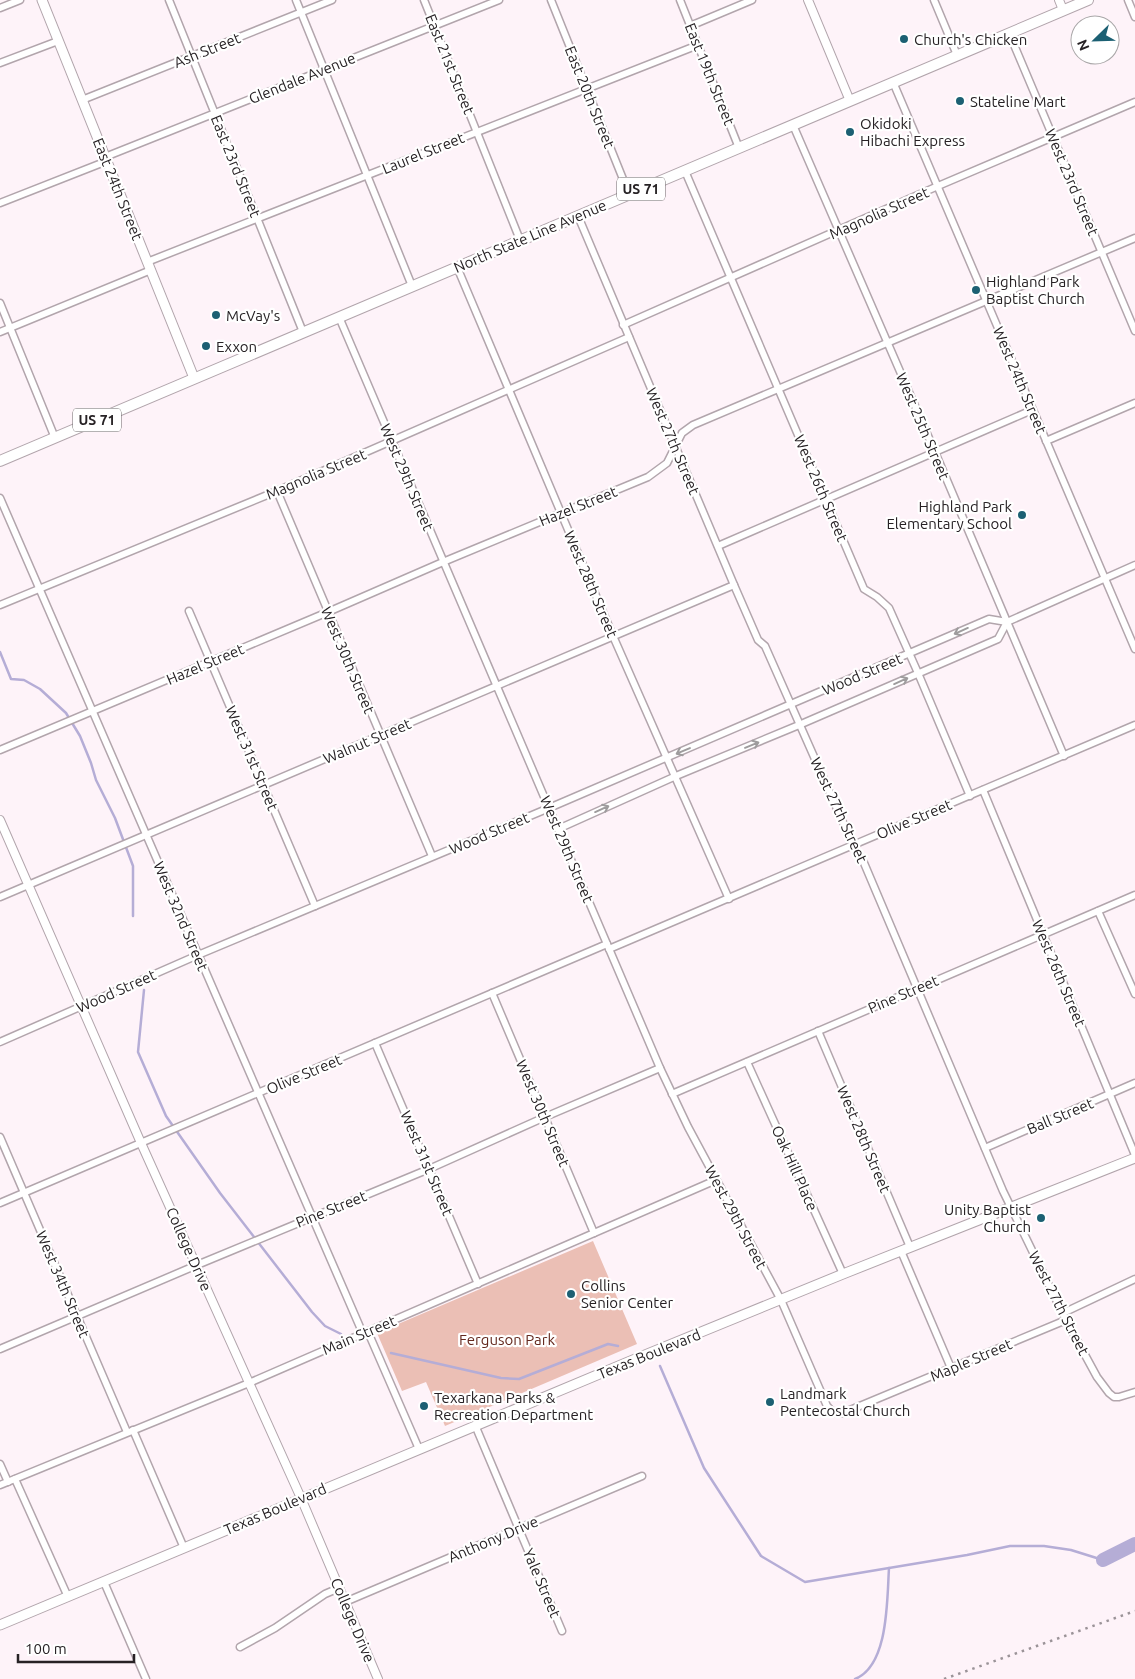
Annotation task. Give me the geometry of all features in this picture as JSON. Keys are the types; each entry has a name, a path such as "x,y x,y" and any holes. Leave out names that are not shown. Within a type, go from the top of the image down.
{"main road":[{"name":"East 24th Street","path":"42,0 194,378"},
{"name":"North State Line Avenue","path":"0,461 1088,0"},
{"name":"Texas Boulevard","path":"0,1626 475,1425 1135,1156"}],"street":[{"path":"0,8 20,0"},
{"name":"East 23rd Street","path":"169,0 303,332"},
{"path":"296,0 412,286"},
{"name":"Ash Street","path":"82,100 332,0"},
{"name":"East 21st Street","path":"424,0 520,240"},
{"name":"Glendale Avenue","path":"0,203 215,113 499,0"},
{"name":"East 20th Street","path":"551,0 629,194"},
{"name":"East 19th Street","path":"680,0 739,148"},
{"path":"690,26 752,0"},
{"path":"808,0 850,101"},
{"path":"934,0 957,55"},
{"path":"1059,0 1063,10"},
{"path":"1128,0 1135,17"},
{"name":"West 23rd Street","path":"1009,34 1135,331"},
{"path":"0,63 58,41"},
{"name":"Laurel Street","path":"0,332 257,219 698,44"},
{"name":"West 24th Street","path":"894,82 1135,649"},
{"name":"Magnolia Street","path":"623,325 938,186 1135,102"},
{"name":"West 25th Street","path":"793,125 1064,756"},
{"name":"West 26th Street","path":"685,171 864,589 877,597 888,608 910,654 970,796"},
{"name":"West 27th Street","path":"578,216 758,640 765,646 853,845 864,863 1011,1208 1066,1320 1097,1377 1114,1397 1127,1396 1135,1392"},
{"name":"Hazel Street","path":"0,750 561,512 648,477 667,463 682,433 693,425 1135,238"},
{"name":"West 28th Street","path":"457,267 613,636 729,898"},
{"path":"0,304 55,438"},
{"name":"West 29th Street","path":"339,317 660,1068 716,1180 781,1300 814,1373"},
{"name":"Magnolia Street","path":"0,605 277,491 628,337"},
{"path":"1046,441 1135,403"},
{"path":"718,546 1032,410"},
{"name":"West 30th Street","path":"277,491 432,856"},
{"name":"West 32nd Street","path":"0,498 312,1217 419,1449"},
{"name":"Wood Street","path":"0,1042 198,955 549,808 989,619 1007,622 1135,565"},
{"name":"Walnut Street","path":"0,897 734,585"},
{"name":"West 31st Street","path":"189,611 315,906"},
{"name":"Wood Street","path":"558,829 676,776 998,639 1007,622"},
{"name":"Olive Street","path":"0,1203 492,993 729,898 1135,725"},
{"name":"West 26th Street","path":"983,790 1135,1156"},
{"name":"College Drive","path":"0,820 141,1143 301,1498 378,1679"},
{"name":"Pine Street","path":"672,1094 1135,895"},
{"path":"1098,911 1135,994"},
{"name":"West 30th Street","path":"492,993 594,1233"},
{"name":"West 28th Street","path":"818,1031 910,1247"},
{"name":"West 31st Street","path":"376,1043 478,1284"},
{"name":"Oak Hill Place","path":"747,1062 843,1274"},
{"name":"Pine Street","path":"0,1349 251,1242 429,1169 660,1068"},
{"name":"Ball Street","path":"985,1148 1135,1083"},
{"name":"West 34th Street","path":"0,1136 77,1317 184,1548"},
{"name":"Main Street","path":"0,1485 365,1333 716,1180"},
{"path":"901,1251 951,1368"},
{"path":"1063,1313 1135,1279"},
{"name":"Maple Street","path":"814,1373 827,1406 832,1412 838,1414 1066,1320"},
{"name":"Yale Street","path":"475,1425 562,1631"},
{"path":"0,1464 8,1482"},
{"name":"Anthony Drive","path":"345,1602 642,1476"},
{"path":"16,1479 68,1597"},
{"path":"104,1582 146,1679"},
{"path":"240,1647 274,1628 326,1594 339,1588"}],"green space":[{"name":"Ferguson Park","path":"593,1241 637,1344 445,1426 426,1382 402,1391 377,1333"}],"waterway":[{"path":"0,652 11,679 24,680 40,689 66,713 80,736 96,780 115,818 133,866 133,916"},
{"path":"144,990 138,1052 166,1116 220,1193 312,1312 325,1326 341,1334"},
{"path":"391,1353 501,1378 519,1379 608,1344 618,1346"},
{"path":"660,1366 704,1468 761,1556 805,1582 1010,1546 1044,1546 1071,1550 1103,1560"},
{"path":"1103,1560 1135,1544"},
{"path":"855,1679 866,1672 880,1646 886,1613 889,1568"}],"railway":[{"path":"944,1679 1135,1611"}],"place":[{"name":"Church's Chicken","path":"904,39"},
{"name":"Stateline Mart","path":"960,101"},
{"name":"Okidoki Hibachi Express","path":"850,132"},
{"name":"Highland Park Baptist Church","path":"976,290"},
{"name":"McVay's","path":"216,315"},
{"name":"Exxon","path":"206,346"},
{"name":"Highland Park Elementary School","path":"1022,515"},
{"name":"Unity Baptist Church","path":"1041,1218"},
{"name":"Collins Senior Center","path":"571,1294"},
{"name":"Landmark Pentecostal Church","path":"770,1402"},
{"name":"Texarkana Parks & Recreation Department","path":"424,1406"}]}
